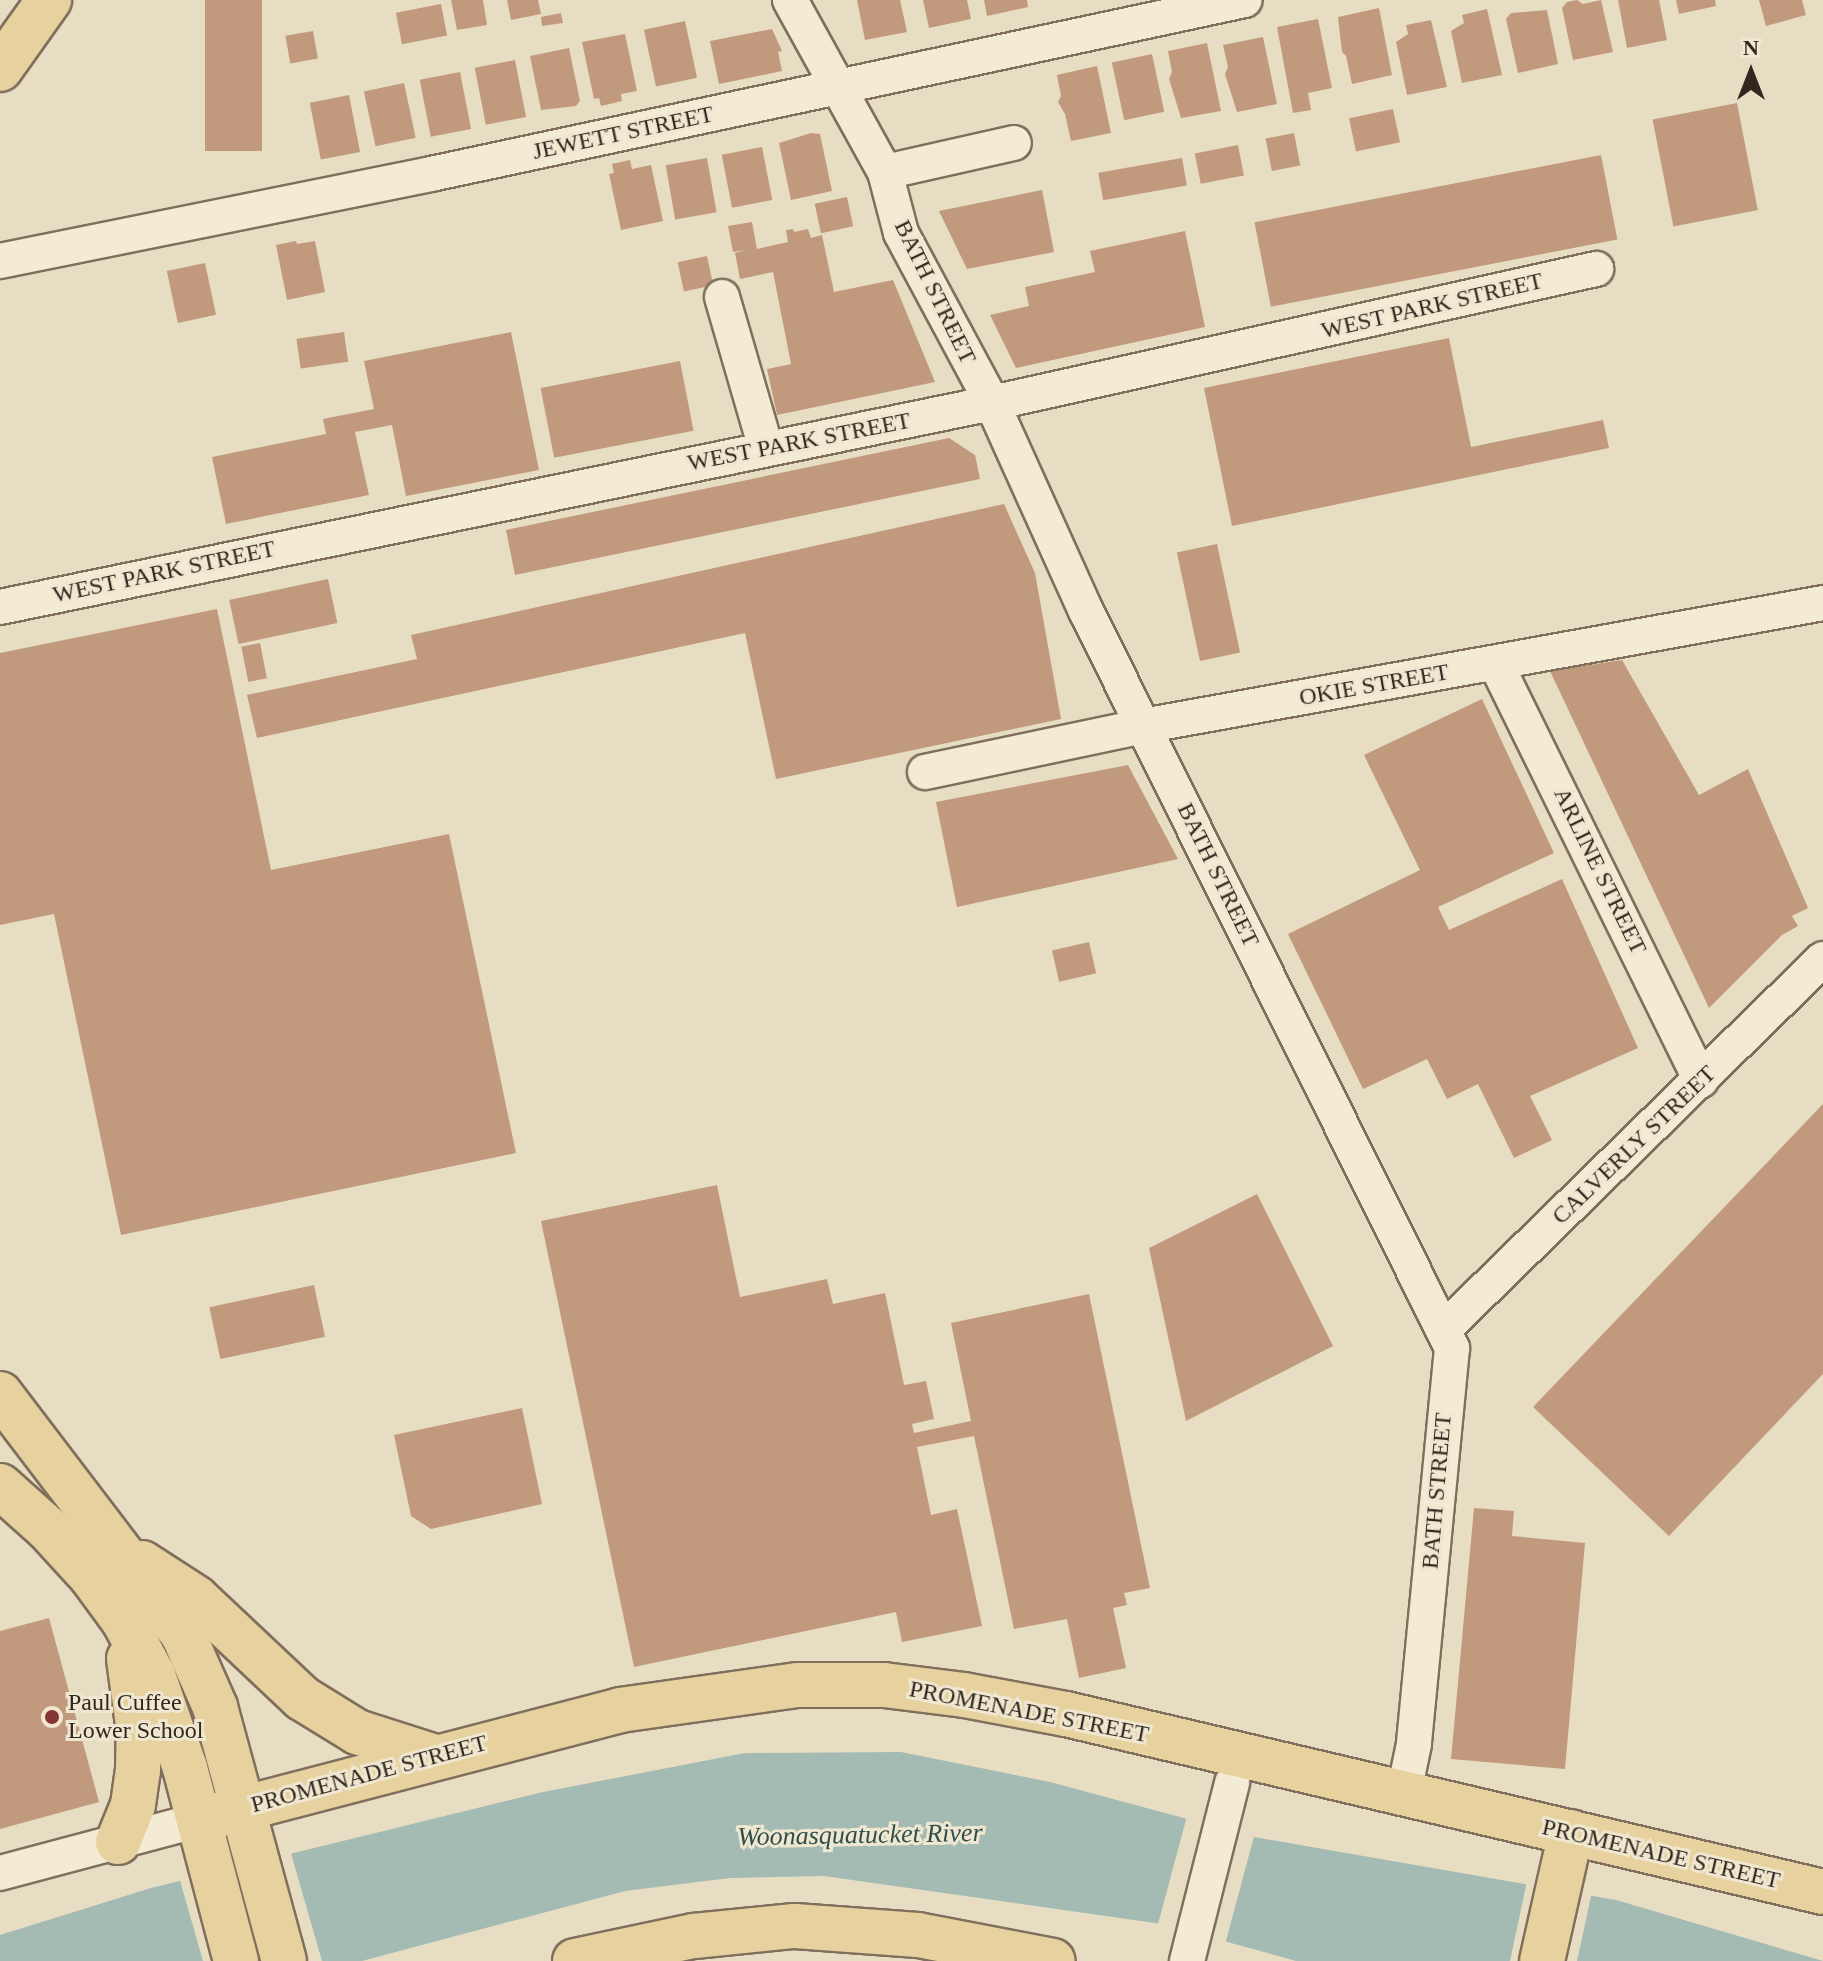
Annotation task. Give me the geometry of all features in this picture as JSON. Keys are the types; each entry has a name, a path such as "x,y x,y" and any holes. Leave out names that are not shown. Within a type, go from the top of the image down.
{"main road":[{"path":"0,69 49,0"},
{"path":"0,1394 183,1634 215,1707 284,1961"},
{"path":"39,1446 0,1487 47,1528 91,1576 124,1621 169,1713 236,1961"},
{"path":"122,1552 196,1598 302,1698 357,1732 436,1757"},
{"path":"118,1842 136,1793 139,1752 124,1621"},
{"name":"PROMENADE STREET","path":"203,1834 436,1757 554,1725 665,1701 797,1685 869,1685 964,1695 1066,1714 1823,1892"},
{"path":"1542,1961 1571,1832"},
{"path":"575,1961 694,1936 795,1926 918,1935 1053,1961"}],"street":[{"name":"BATH STREET","path":"790,0 885,172 901,233 992,403 1143,726 1452,1348 1414,1744 1404,1792"},
{"name":"JEWETT STREET","path":"0,261 1245,0"},
{"path":"885,172 1014,143"},
{"name":"WEST PARK STREET","path":"0,607 992,403 1596,269"},
{"path":"722,297 766,448"},
{"name":"OKIE STREET","path":"925,772 1143,726 1823,603"},
{"name":"ARLINE STREET","path":"1496,664 1701,1080"},
{"name":"CALVERLY STREET","path":"1443,1330 1823,959"},
{"path":"1188,1956 1230,1794"},
{"name":"PROMENADE STREET","path":"0,1873 118,1842 203,1834"}],"water":[{"name":"Woonasquatucket River","path":"901,1752 1050,1782 1254,1837 1616,1900 1823,1961 1296,1961 1162,1924 824,1876 730,1878 625,1891 362,1961 0,1961 0,1935 151,1888 543,1792 745,1753"}],"pier":[{"path":"1187,1816 1255,1834 1225,1945 1157,1927"},
{"path":"290,1850 322,1961 203,1961 179,1877"},
{"path":"1527,1881 1592,1892 1577,1961 1510,1961"}],"building":[{"path":"205,0 262,0 262,151 205,151"},
{"path":"451,0 483,0 487,25 457,30"},
{"path":"507,0 538,0 541,14 511,20"},
{"path":"857,0 900,0 907,32 865,40"},
{"path":"923,0 967,0 971,19 929,28"},
{"path":"984,0 1027,0 1028,7 987,16"},
{"path":"1577,0 1583,4 1601,0 1613,52 1573,60 1562,8 1567,2"},
{"path":"1618,0 1659,0 1667,40 1627,48"},
{"path":"1676,0 1715,0 1716,6 1679,14"},
{"path":"1759,0 1802,0 1806,15 1766,26"},
{"path":"441,4 447,35 402,44 396,13"},
{"path":"1379,8 1392,75 1352,84 1346,56 1342,52 1338,17"},
{"path":"1487,9 1502,75 1462,83 1451,31 1464,23 1462,15"},
{"path":"1547,10 1558,64 1518,73 1506,19 1511,13"},
{"path":"561,13 563,23 542,26 541,17"},
{"path":"1318,19 1332,88 1308,93 1311,110 1293,113 1277,27"},
{"path":"1431,20 1447,87 1407,95 1396,42 1408,34 1406,25"},
{"path":"685,21 697,78 656,86 644,30"},
{"path":"772,29 782,51 778,52 782,71 719,84 710,41"},
{"path":"313,31 318,59 290,63 285,36"},
{"path":"625,34 637,91 621,94 622,101 601,106 599,98 594,99 582,42"},
{"path":"1263,37 1277,104 1237,112 1225,74 1228,67 1223,45"},
{"path":"1207,43 1221,111 1181,118 1169,79 1172,72 1168,51"},
{"path":"569,48 580,101 576,106 541,110 530,56"},
{"path":"1152,54 1164,112 1124,120 1112,63"},
{"path":"515,60 526,117 486,125 475,68"},
{"path":"1097,66 1111,133 1071,141 1065,114 1058,102 1061,96 1057,75"},
{"path":"460,72 471,129 431,137 420,80"},
{"path":"404,83 416,138 376,146 364,92"},
{"path":"349,95 360,152 321,160 310,103"},
{"path":"1737,103 1758,210 1673,226 1653,119"},
{"path":"1393,109 1400,142 1356,152 1349,118"},
{"path":"811,133 820,134 832,191 791,200 779,143"},
{"path":"1294,133 1300,165 1272,171 1266,139"},
{"path":"1238,145 1244,175 1201,184 1195,153"},
{"path":"762,147 772,200 732,208 722,155"},
{"path":"1601,155 1617,239 1271,307 1254,222"},
{"path":"707,158 717,212 675,219 666,165"},
{"path":"1182,158 1187,186 1103,200 1098,173"},
{"path":"630,160 632,169 651,165 663,221 621,230 609,174 614,173 612,164"},
{"path":"1042,190 1054,252 967,269 939,211"},
{"path":"847,197 853,226 821,233 815,204"},
{"path":"752,222 757,249 788,242 786,230 808,229 811,238 822,235 834,292 893,280 935,382 777,415 767,369 791,364 773,272 740,279 735,253 746,250 733,252 728,226"},
{"path":"1185,231 1205,327 1016,368 990,315 1029,306 1025,287 1095,272 1090,251"},
{"path":"296,241 297,244 315,241 325,292 287,300 276,245"},
{"path":"707,256 713,285 684,292 678,262"},
{"path":"205,263 216,315 178,323 167,271"},
{"path":"344,332 348,362 301,368 296,339"},
{"path":"511,332 539,470 406,496 392,425 355,432 369,495 226,524 212,457 326,434 323,419 374,409 364,361"},
{"path":"1449,338 1471,447 1603,420 1609,448 1232,526 1204,388"},
{"path":"680,361 694,431 554,458 541,388"},
{"path":"949,438 975,455 980,479 515,575 506,530"},
{"path":"1004,504 1035,573 1061,719 776,779 745,633 257,738 247,695 417,659 411,635"},
{"path":"1217,544 1240,653 1200,661 1177,553"},
{"path":"328,579 337,623 239,644 229,600"},
{"path":"217,609 271,870 449,834 516,1153 121,1235 54,914 0,925 0,653"},
{"path":"260,643 267,678 248,682 241,647"},
{"path":"1622,660 1699,795 1748,769 1808,908 1792,916 1798,926 1782,935 1709,1008 1550,671"},
{"path":"1482,699 1554,853 1438,907 1449,930 1562,879 1638,1048 1530,1096 1552,1140 1514,1158 1478,1084 1447,1099 1427,1059 1363,1089 1288,934 1420,870 1364,755"},
{"path":"1128,765 1178,859 957,907 936,802"},
{"path":"1089,942 1096,973 1059,982 1052,951"},
{"path":"1823,1104 1823,1374 1669,1536 1533,1407"},
{"path":"717,1185 740,1297 827,1279 833,1304 885,1293 904,1385 926,1381 934,1419 912,1424 914,1433 971,1421 951,1323 1089,1294 1150,1588 1124,1593 1127,1605 1113,1608 1126,1668 1079,1678 1067,1619 1014,1629 974,1436 917,1447 931,1515 957,1509 982,1626 902,1642 896,1612 634,1667 541,1221"},
{"path":"1257,1194 1333,1346 1186,1421 1149,1248"},
{"path":"314,1285 325,1337 220,1359 209,1307"},
{"path":"522,1408 542,1504 431,1529 411,1516 394,1435"},
{"path":"1474,1508 1514,1511 1512,1536 1585,1543 1565,1769 1451,1759"},
{"name":"Paul Cuffee Lower School","path":"49,1618 99,1802 0,1829 0,1631"}],"place":[{"name":"Paul Cuffee Lower School","path":"52,1717"}]}
